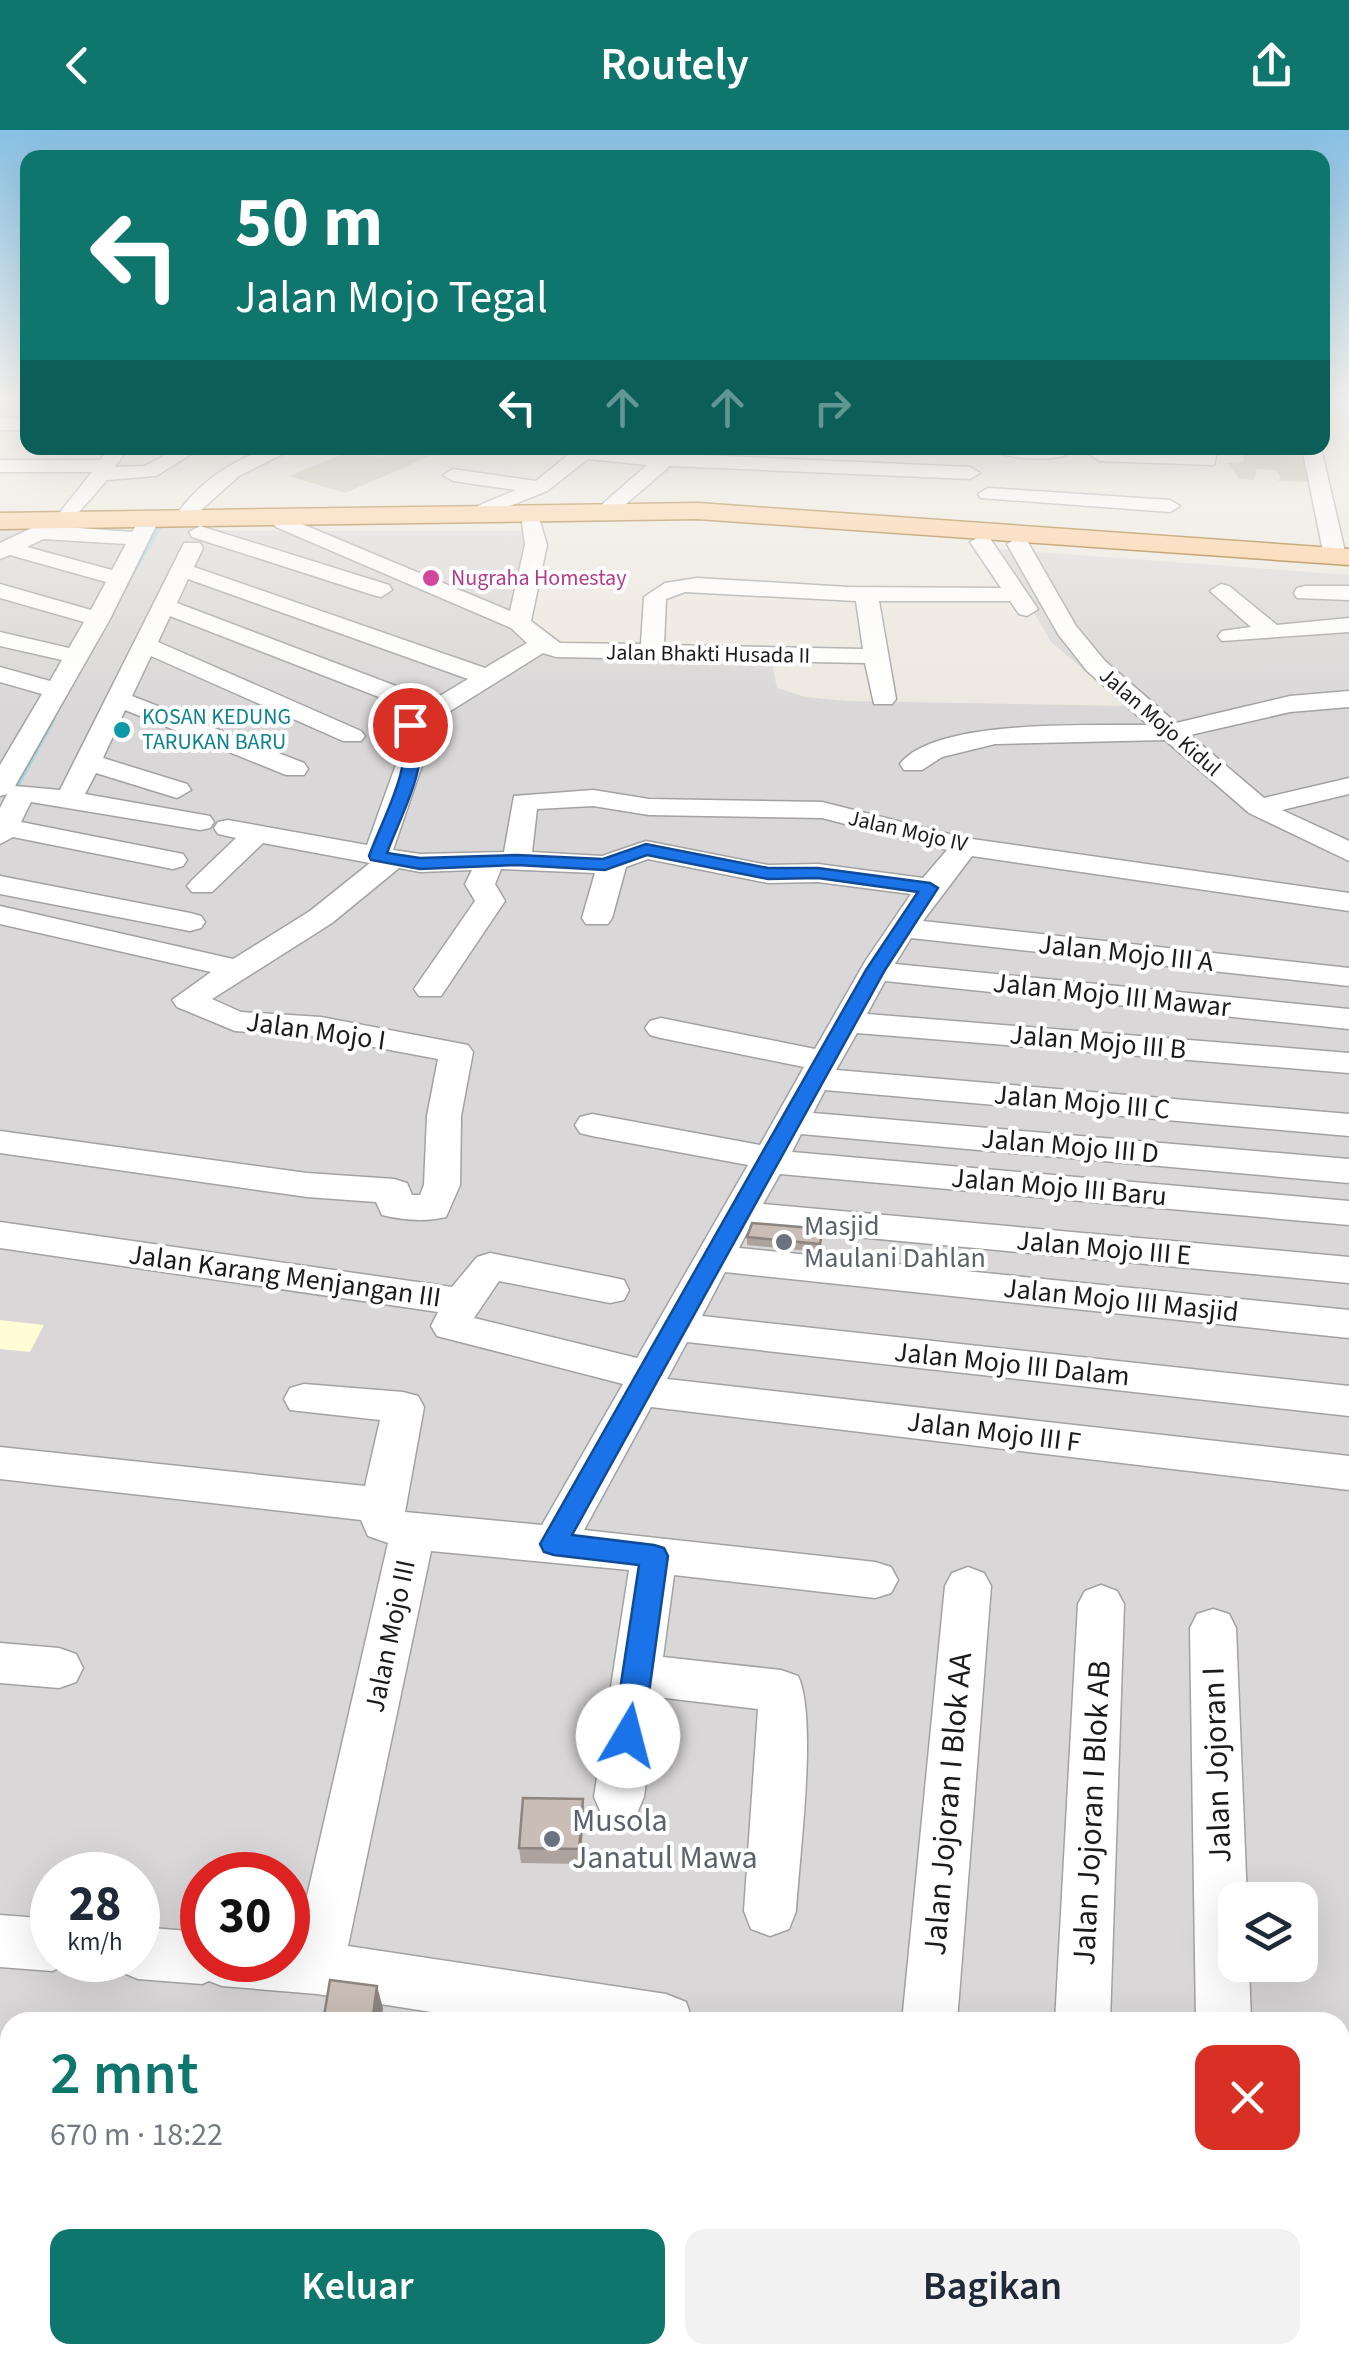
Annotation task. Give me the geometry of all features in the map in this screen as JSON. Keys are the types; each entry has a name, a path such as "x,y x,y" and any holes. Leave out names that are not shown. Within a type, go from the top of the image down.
{"main road":[{"path":"24,522 144,529 475,514 528,519 605,512 714,512 877,528 1344,561"},
{"path":"200,524 528,519 846,525"},
{"path":"877,528 981,542 1013,537"}],"street":[{"path":"51,504 24,522 4,550 119,579"},
{"path":"70,798 182,570 200,524 189,511 194,504"},
{"path":"475,514 499,504"},
{"path":"605,512 614,504"},
{"name":"Jalan Mojo Kidul","path":"996,504 1078,646 1259,807 1349,852"},
{"path":"1143,504 1170,506"},
{"path":"1323,504 1344,561"},
{"path":"1324,511 1349,512"},
{"path":"519,623 536,545 528,519"},
{"name":"Jalan Bhakti Husada II","path":"200,524 537,647 562,651 875,656"},
{"path":"282,524 519,623 537,647 484,676 409,726 415,743 412,762 384,858"},
{"path":"144,529 37,726 8,759 2,830 173,860"},
{"path":"981,542 1037,629"},
{"path":"182,570 484,676"},
{"path":"652,653 655,597 664,590 725,586 867,597 1018,594"},
{"path":"0,591 98,619"},
{"path":"1221,591 1270,632"},
{"path":"1305,593 1349,592"},
{"path":"867,597 884,699"},
{"path":"165,606 433,708"},
{"path":"1230,636 1349,625"},
{"path":"0,639 74,656"},
{"path":"145,645 352,736"},
{"path":"1062,660 1106,700"},
{"path":"0,674 56,690"},
{"path":"913,764 933,751 995,736 1171,732 1290,704 1349,698"},
{"path":"119,699 295,769"},
{"path":"0,720 37,726"},
{"path":"88,762 176,790"},
{"path":"1259,807 1349,786"},
{"path":"8,791 70,798 384,858 612,864 637,850 646,850 768,874 818,873 930,888"},
{"name":"Jalan Mojo IV","path":"503,861 522,804 573,798 649,807 822,810 965,846 1349,902"},
{"path":"202,886 228,828"},
{"path":"554,1544 876,970 930,888 965,846"},
{"name":"Jalan Mojo I","path":"0,1142 307,1185 394,1191 394,1206 433,1208 442,1185 444,1116 456,1052 321,1027 235,1021 189,1001 191,996 321,917 384,858"},
{"path":"430,989 490,901 480,884 503,861"},
{"path":"597,918 612,864"},
{"path":"0,885 190,922"},
{"path":"0,915 237,968"},
{"name":"Jalan Mojo III A","path":"904,928 1349,977"},
{"name":"Jalan Mojo III Mawar","path":"876,970 1349,1019"},
{"name":"Jalan Mojo III B","path":"847,1022 1349,1062"},
{"name":"Jalan Mojo III C","path":"662,1028 820,1070 1349,1125"},
{"name":"Jalan Mojo III D","path":"790,1122 1349,1170"},
{"name":"Jalan Mojo III Baru","path":"592,1124 769,1160 1349,1213"},
{"name":"Jalan Mojo III E","path":"739,1214 1349,1270"},
{"name":"Jalan Karang Menjangan III","path":"0,1235 462,1302 490,1266 610,1290"},
{"name":"Jalan Mojo III Masjid","path":"714,1258 1349,1324"},
{"name":"Jalan Mojo III F","path":"462,1302 452,1327 644,1383 1349,1473"},
{"name":"Jalan Mojo III Dalam","path":"675,1328 1349,1401"},
{"path":"0,1463 398,1519 403,1407 304,1398"},
{"name":"Jalan Mojo III","path":"317,1968 398,1519 554,1544 874,1580"},
{"path":"619,1797 654,1556"},
{"name":"Jalan Jojoran I Blok AA","path":"930,2012 968,1586"},
{"name":"Jalan Jojoran I Blok AB","path":"1082,2012 1101,1604"},
{"name":"Jalan Jojoran I","path":"1213,1628 1224,2012"},
{"path":"0,1663 59,1668"},
{"path":"637,1674 781,1690 784,1709 770,1911"},
{"path":"0,1941 30,1944"},
{"path":"310,1967 601,2012"}],"shaded area":[{"path":"0,527 529,531 506,626 540,636 565,655 771,659 777,688 805,697 847,701 1127,706 1051,642 997,549 1349,575 1349,2012 0,2012"},
{"path":"0,1320 44,1325 30,1352 0,1349"}],"building":[{"path":"752,1223 823,1229 820,1244 747,1237"},
{"name":"Musola Janatul Mawa","path":"523,1798 583,1799 579,1849 519,1848"},
{"path":"330,1980 377,1986 373,2012 325,2012"}],"waterway":[{"path":"129,579 160,527"},
{"path":"12,794 53,719"}],"place":[{"name":"Nugraha Homestay","path":"431,578"},
{"name":"KOSAN KEDUNG TARUKAN BARU","path":"122,730"},
{"name":"Masjid Maulani Dahlan","path":"784,1242"},
{"name":"Musola Janatul Mawa","path":"552,1839"}],"route":[{"path":"410,725 415,743 412,762 378,856 420,864 517,860 605,864 646,850 768,874 818,873 930,888 876,970 554,1544 654,1556 628,1736"}]}
